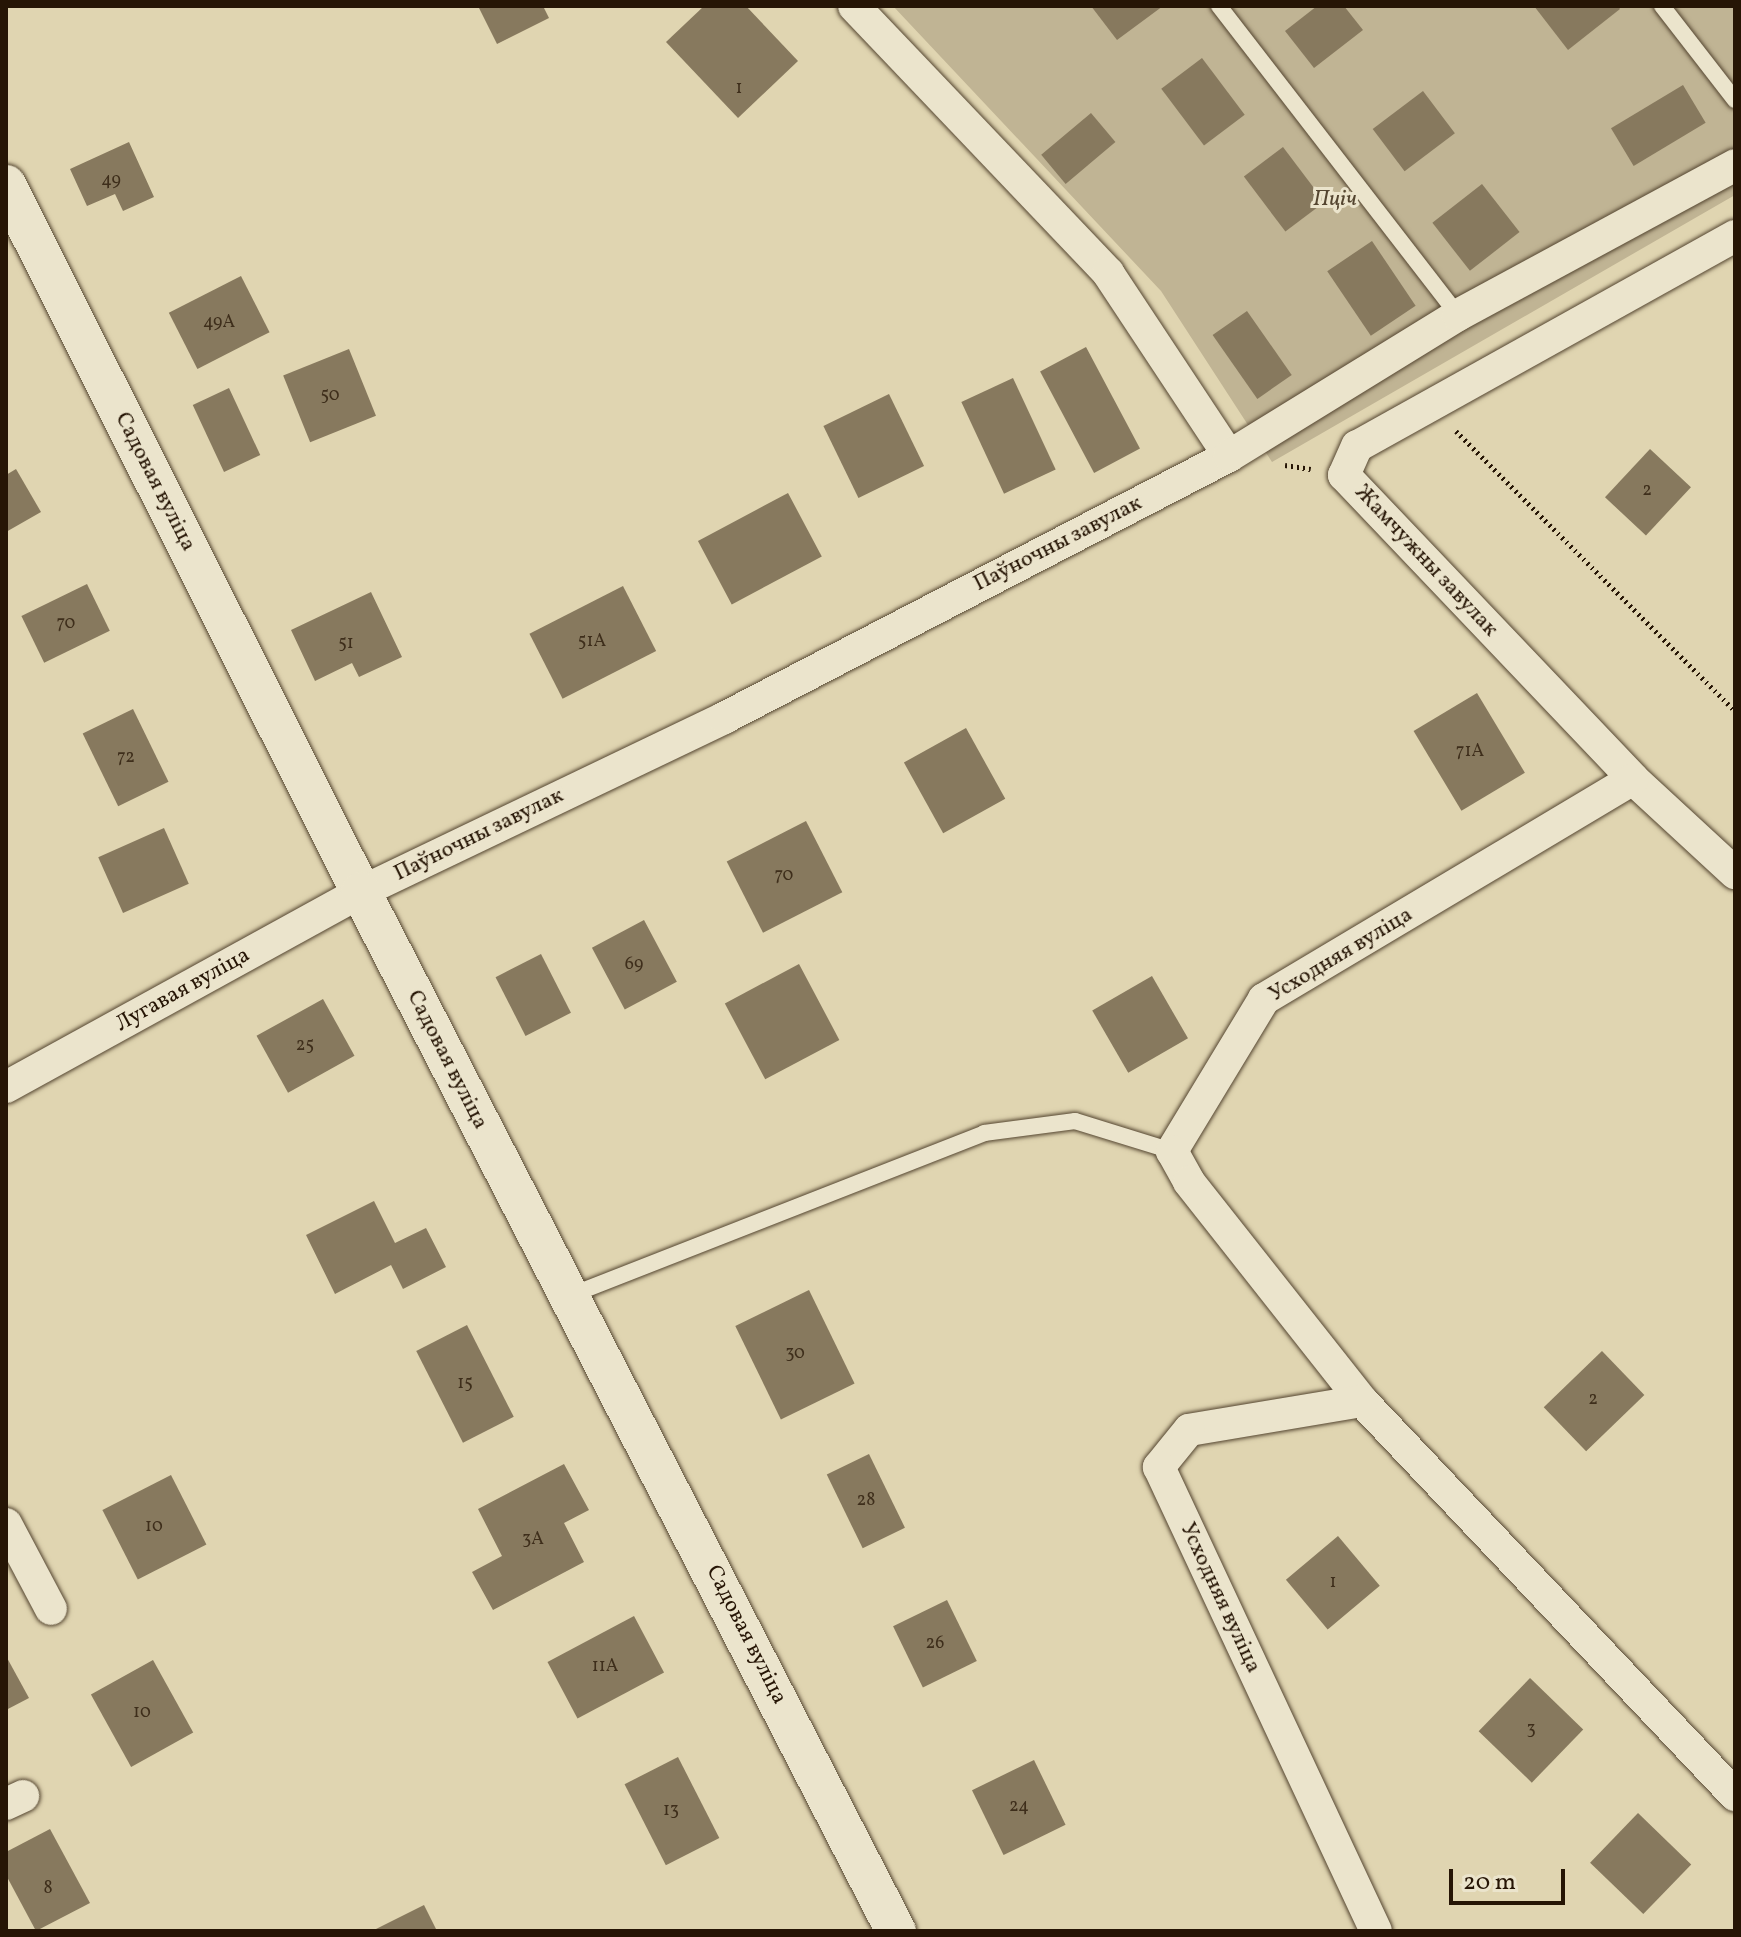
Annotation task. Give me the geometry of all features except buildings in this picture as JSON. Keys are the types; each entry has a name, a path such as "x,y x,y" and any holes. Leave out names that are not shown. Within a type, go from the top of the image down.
{"street":[{"path":"854,6 1108,273 1229,456"},
{"name":"Паўночны завулак","path":"361,892 724,718 1229,456 1458,315 1735,165"},
{"name":"Садовая вуліца","path":"6,185 361,892 568,1297 696,1536 896,1931"},
{"name":"Жамчужны завулак","path":"1735,236 1428,403 1357,446 1344,475 1633,779 1735,873"},
{"name":"Усходняя вуліца","path":"1172,1151 1264,999 1633,779"},
{"name":"Лугавая вуліца","path":"6,1087 361,892"},
{"path":"1172,1151 1189,1182 1362,1401 1735,1795"},
{"name":"Усходняя вуліца","path":"1362,1401 1189,1430 1159,1467 1376,1931"},
{"path":"6,1524 51,1609"}],"lane":[{"path":"1219,6 1458,315"},
{"path":"1662,6 1735,100"},
{"path":"568,1297 984,1133 1075,1121 1172,1151"}],"path":[{"path":"1428,403 1735,711"}],"green space":[{"name":"Пціч","path":"893,6 1735,6 1735,195 1272,462 1161,291"}]}
